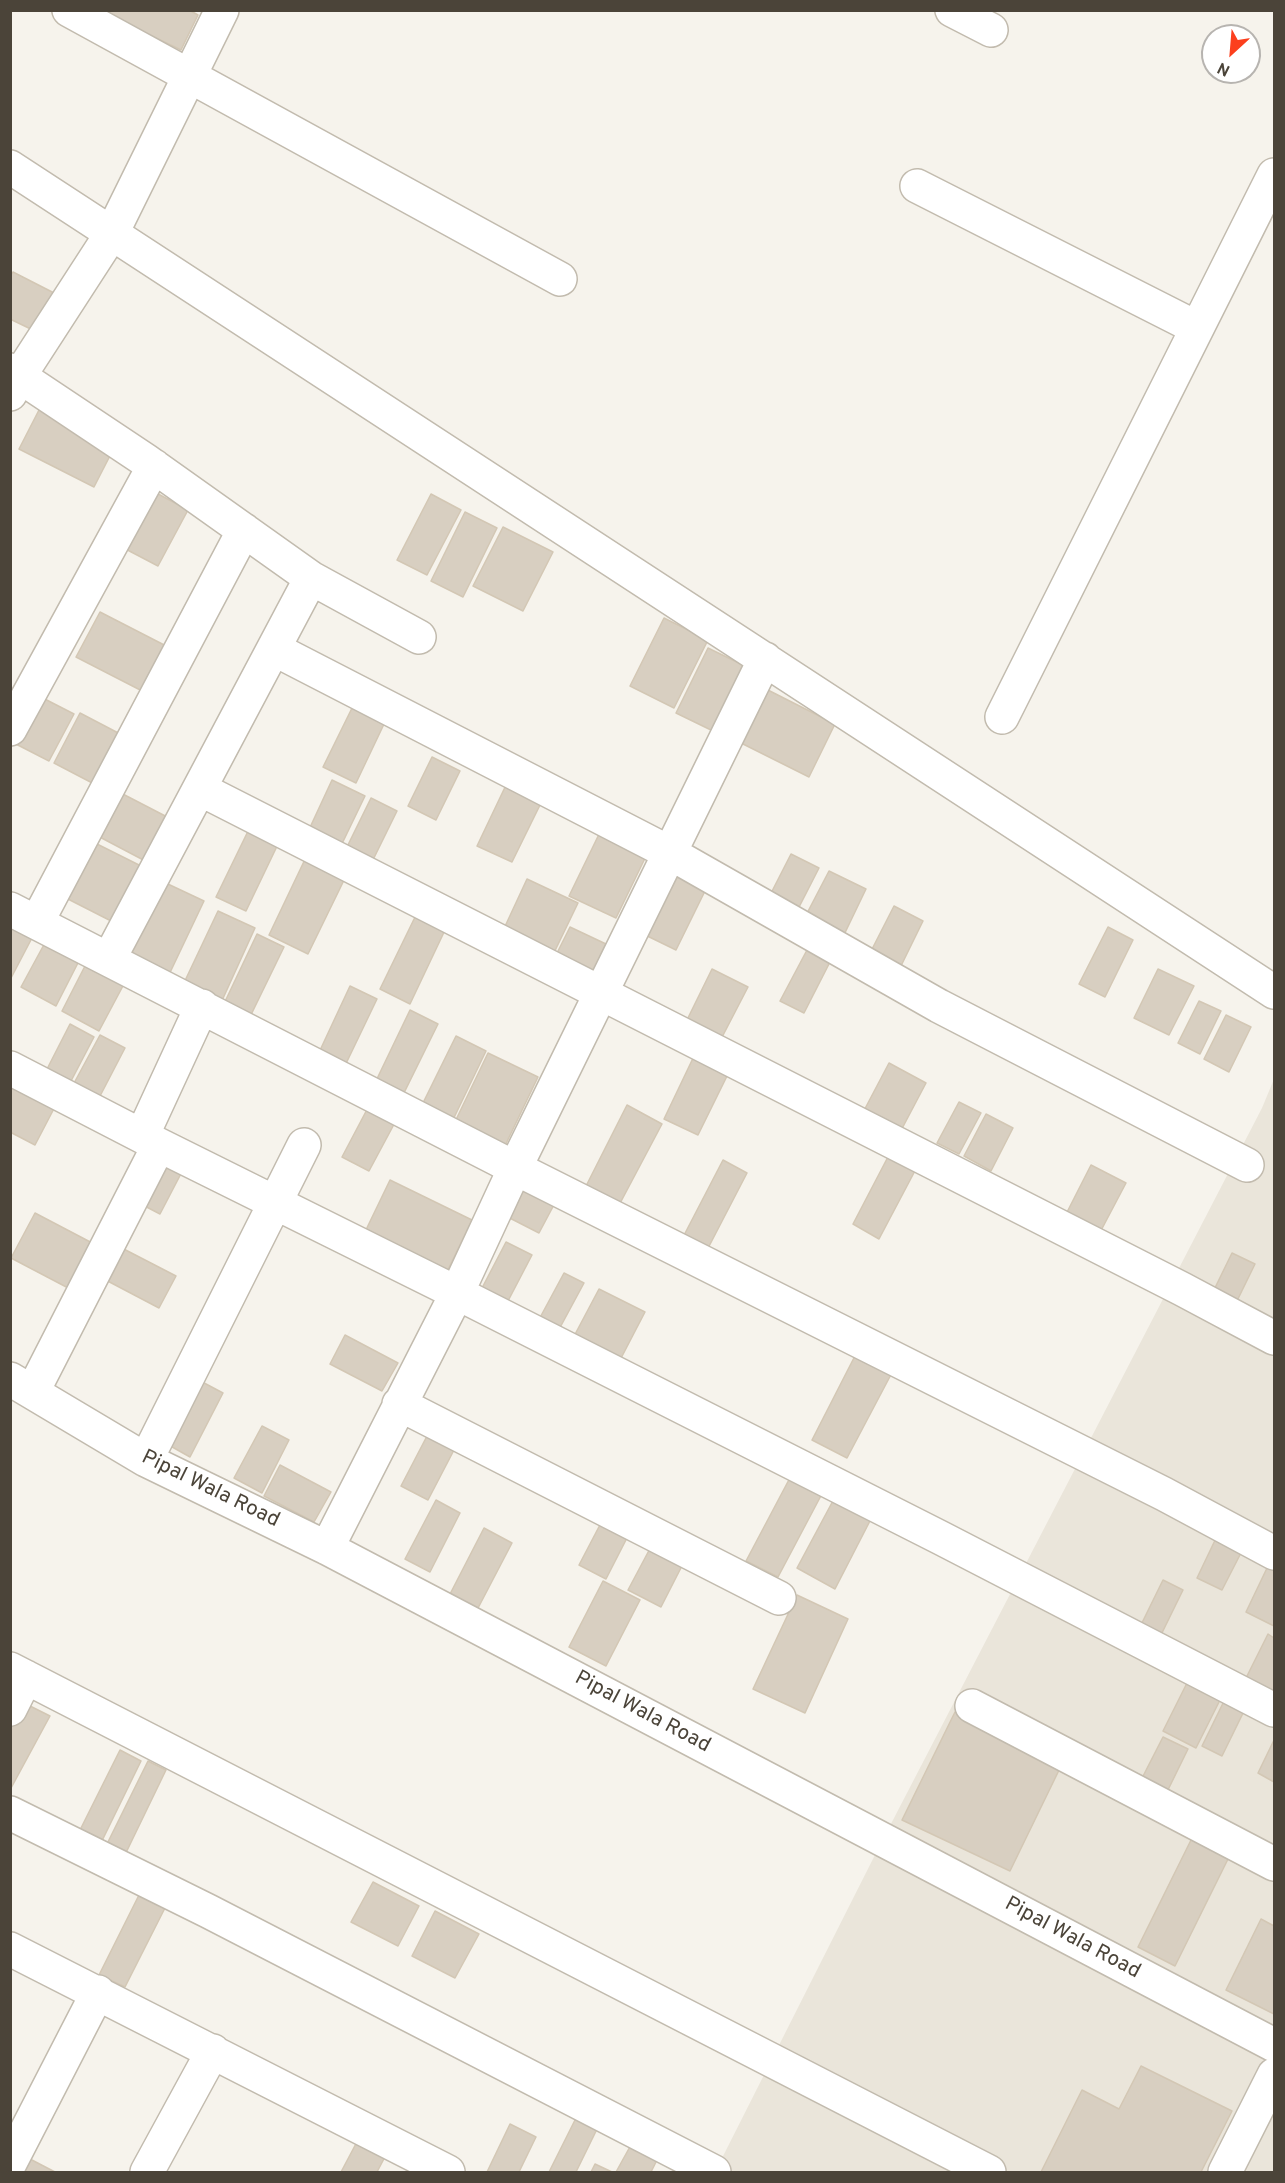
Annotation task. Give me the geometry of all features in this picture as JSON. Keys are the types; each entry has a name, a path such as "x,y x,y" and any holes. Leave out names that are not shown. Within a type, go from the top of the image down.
{"street":[{"path":"69,10 560,279"},
{"path":"222,10 112,233 14,380 154,466 311,579 419,637"},
{"path":"952,10 991,30"},
{"path":"10,167 1275,992"},
{"path":"1002,717 1275,175"},
{"path":"916,186 1197,328"},
{"path":"10,729 154,466"},
{"path":"244,530 24,915 515,1168 1164,1494 1275,1553"},
{"path":"109,959 311,579"},
{"path":"274,650 670,853 939,1006 1247,1165"},
{"path":"327,1548 457,1293 515,1168 765,659"},
{"path":"200,789 1275,1338"},
{"path":"22,1385 150,1141 202,1006"},
{"path":"10,1068 1275,1710"},
{"path":"146,1460 304,1145"},
{"name":"Pipal Wala Road","path":"22,1385 146,1460 327,1548 1275,2045"},
{"path":"399,1404 779,1598"},
{"path":"10,1709 18,1673 989,2172"},
{"path":"972,1706 1275,1864"},
{"path":"10,1813 208,1911 714,2172"},
{"path":"10,1949 448,2172"},
{"path":"10,2163 98,1992"},
{"path":"147,2172 213,2051"},
{"path":"1225,2172 1275,2075"}],"shaded area":[{"path":"1274,1079 1274,2172 715,2172 879,1847 1262,1108"}],"building":[{"path":"98,10 189,10 198,15 181,50"},
{"path":"13,272 58,295 39,333 10,319 10,276"},
{"path":"40,408 115,446 94,487 19,449"},
{"path":"147,488 188,510 158,566 116,544"},
{"path":"431,494 461,510 427,575 397,560"},
{"path":"465,512 497,528 463,597 431,581"},
{"path":"503,527 553,552 523,611 473,586"},
{"path":"100,612 172,649 148,694 76,657"},
{"path":"664,618 708,640 674,708 630,686"},
{"path":"708,648 745,666 713,731 676,713"},
{"path":"760,686 835,724 809,777 733,739"},
{"path":"35,694 74,714 49,761 10,741"},
{"path":"353,706 385,722 356,783 323,767"},
{"path":"80,713 124,736 98,786 54,763"},
{"path":"432,757 460,771 436,820 408,806"},
{"path":"332,780 365,796 338,852 306,836"},
{"path":"507,783 542,801 512,862 477,846"},
{"path":"117,791 173,820 151,864 94,834"},
{"path":"371,798 397,811 369,868 343,855"},
{"path":"251,825 280,840 246,911 216,897"},
{"path":"603,826 650,848 616,918 569,896"},
{"path":"93,842 145,868 117,924 64,897"},
{"path":"308,853 348,872 308,954 269,935"},
{"path":"791,854 819,868 795,915 767,901"},
{"path":"665,869 706,889 676,950 635,930"},
{"path":"829,871 866,889 842,939 804,919"},
{"path":"153,877 204,901 166,981 115,957"},
{"path":"527,879 578,903 551,959 501,935"},
{"path":"894,906 923,921 898,972 868,957"},
{"path":"218,911 255,928 220,1005 182,987"},
{"path":"417,913 446,928 410,1004 380,989"},
{"path":"10,925 33,936 10,980"},
{"path":"570,927 606,944 590,978 553,961"},
{"path":"1108,927 1133,940 1105,997 1079,984"},
{"path":"257,934 284,947 247,1023 221,1010"},
{"path":"47,939 81,957 56,1006 21,987"},
{"path":"807,950 830,962 804,1013 780,1001"},
{"path":"86,964 124,984 99,1031 62,1011"},
{"path":"712,969 748,987 719,1043 684,1026"},
{"path":"1158,969 1194,986 1169,1035 1134,1018"},
{"path":"350,986 377,999 341,1074 315,1061"},
{"path":"1199,1001 1221,1011 1200,1054 1178,1043"},
{"path":"410,1010 438,1024 401,1099 374,1085"},
{"path":"1226,1015 1251,1027 1229,1072 1204,1059"},
{"path":"70,1024 94,1037 70,1083 46,1071"},
{"path":"100,1035 125,1048 99,1098 73,1085"},
{"path":"456,1036 486,1051 450,1126 419,1111"},
{"path":"488,1053 538,1077 502,1152 452,1128"},
{"path":"695,1054 730,1070 698,1135 664,1119"},
{"path":"889,1063 926,1083 896,1140 859,1120"},
{"path":"10,1074 59,1099 35,1145 10,1132"},
{"path":"372,1100 399,1115 369,1171 342,1157"},
{"path":"959,1102 981,1113 959,1154 937,1143"},
{"path":"627,1105 662,1124 617,1209 583,1192"},
{"path":"986,1114 1013,1128 991,1171 964,1156"},
{"path":"160,1152 185,1166 160,1214 135,1201"},
{"path":"890,1153 917,1167 879,1239 853,1224"},
{"path":"723,1160 747,1173 705,1254 681,1241"},
{"path":"1091,1165 1126,1183 1096,1240 1062,1222"},
{"path":"513,1178 556,1201 539,1233 496,1211"},
{"path":"390,1180 472,1220 445,1276 363,1236"},
{"path":"35,1213 96,1245 72,1290 11,1258"},
{"path":"506,1242 532,1255 508,1301 482,1288"},
{"path":"116,1245 176,1276 159,1308 100,1277"},
{"path":"1232,1253 1255,1264 1234,1307 1211,1296"},
{"path":"564,1273 584,1283 556,1335 536,1325"},
{"path":"599,1289 645,1312 618,1364 572,1340"},
{"path":"345,1335 398,1363 382,1391 330,1364"},
{"path":"859,1348 895,1367 847,1458 812,1440"},
{"path":"191,1376 223,1393 190,1457 158,1439"},
{"path":"262,1426 289,1440 262,1493 234,1478"},
{"path":"427,1436 454,1450 428,1500 401,1486"},
{"path":"280,1465 331,1492 314,1522 264,1496"},
{"path":"792,1474 824,1490 778,1577 746,1561"},
{"path":"835,1497 872,1517 835,1589 797,1568"},
{"path":"436,1500 460,1513 430,1572 405,1559"},
{"path":"602,1521 629,1534 606,1579 579,1565"},
{"path":"484,1528 512,1543 477,1610 449,1596"},
{"path":"1218,1534 1244,1547 1222,1590 1197,1578"},
{"path":"654,1541 686,1558 661,1607 628,1590"},
{"path":"1268,1566 1274,1569 1274,1626 1246,1612"},
{"path":"1163,1580 1183,1590 1157,1643 1137,1633"},
{"path":"603,1581 640,1600 606,1666 569,1647"},
{"path":"797,1595 848,1619 805,1713 753,1689"},
{"path":"1268,1634 1274,1638 1274,1692 1241,1688"},
{"path":"1190,1677 1223,1694 1196,1748 1163,1731"},
{"path":"1228,1693 1248,1703 1222,1756 1202,1746"},
{"path":"22,1702 50,1716 10,1790 10,1723"},
{"path":"955,1712 1062,1764 1010,1871 902,1820"},
{"path":"1163,1737 1188,1749 1164,1798 1138,1786"},
{"path":"1274,1740 1274,1782 1258,1773"},
{"path":"120,1750 141,1761 97,1851 75,1840"},
{"path":"148,1761 166,1770 121,1863 102,1854"},
{"path":"1194,1834 1231,1853 1175,1966 1138,1947"},
{"path":"373,1882 419,1906 398,1946 351,1922"},
{"path":"141,1891 167,1904 125,1987 99,1975"},
{"path":"435,1911 479,1934 455,1978 412,1956"},
{"path":"1261,1919 1274,1926 1274,2014 1226,1990"},
{"path":"1141,2066 1232,2111 1201,2172 1041,2172 1082,2090 1119,2109"},
{"path":"579,2112 600,2123 576,2172 549,2172"},
{"path":"510,2124 536,2137 519,2172 487,2172"},
{"path":"637,2134 663,2148 651,2172 616,2172"},
{"path":"359,2138 387,2153 377,2172 341,2172"},
{"path":"30,2159 55,2172 23,2172"},
{"path":"595,2164 612,2172 591,2172"}]}
